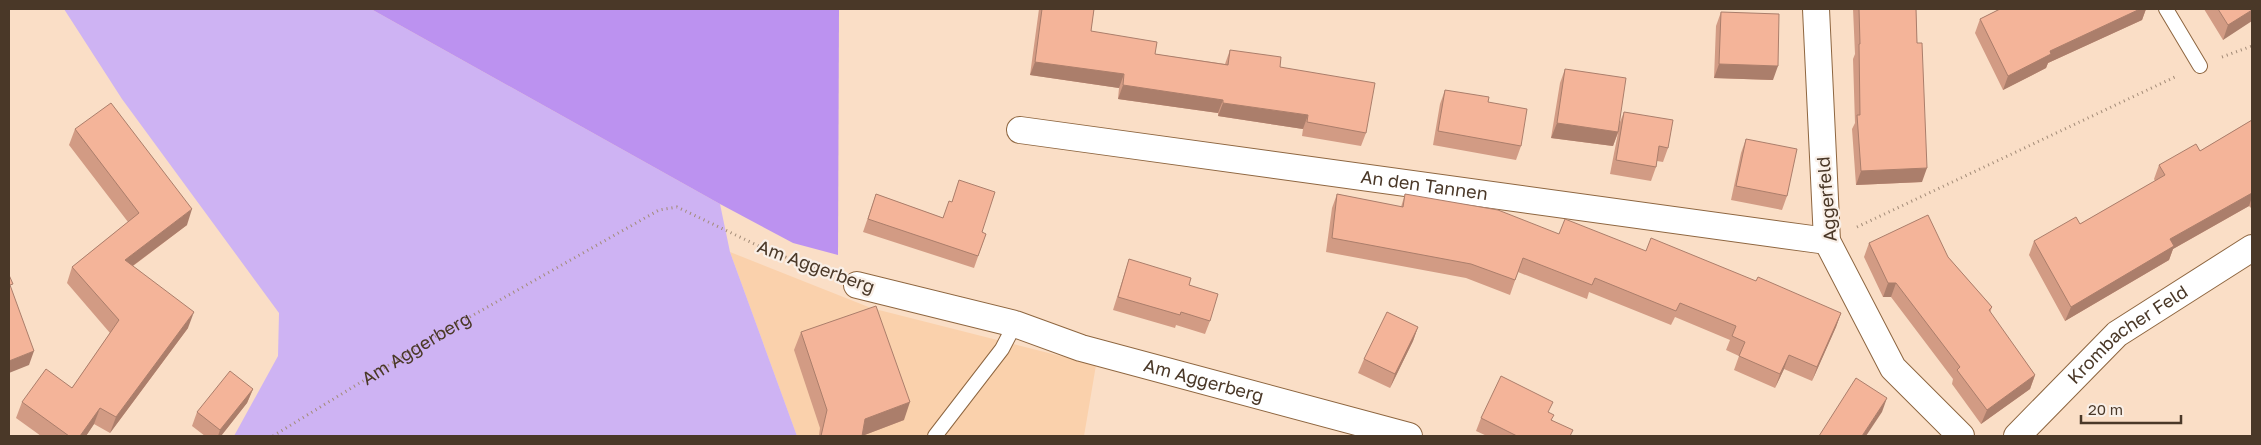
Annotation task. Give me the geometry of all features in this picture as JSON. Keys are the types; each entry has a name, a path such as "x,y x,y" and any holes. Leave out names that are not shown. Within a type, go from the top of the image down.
{"street":[{"name":"Aggerfeld","path":"1816,9 1827,241 1893,368 1960,436"},
{"name":"An den Tannen","path":"1020,130 1827,241"},
{"name":"Krombacher Feld","path":"2017,436 2117,334 2252,248"},
{"name":"Am Aggerberg","path":"857,285 1015,324 1081,348 1409,436"}],"lane":[{"path":"2166,9 2200,66"},
{"path":"935,436 1002,349 1015,324"}],"path":[{"path":"1827,241 2200,66 2252,46"},
{"name":"Am Aggerberg","path":"273,436 438,335 659,210 677,207 765,250 857,285"}],"shaded area":[{"path":"64,9 371,9 720,204 730,252 797,436 234,436 278,356 279,313 122,99"},
{"path":"371,9 839,9 838,255 793,243"},
{"path":"730,252 871,308 1096,365 1084,436 797,436"}],"building":[{"path":"1042,9 1094,9 1091,31 1157,42 1155,54 1228,65 1230,50 1281,57 1280,67 1375,83 1366,133 1307,122 1308,115 1223,103 1223,100 1123,85 1124,74 1035,62"},
{"path":"1859,9 1916,9 1917,43 1922,43 1927,168 1861,171 1857,115 1860,115"},
{"path":"2000,9 2140,9 2050,51 2051,54 2008,76 1980,19"},
{"path":"2218,9 2252,9 2252,10 2228,25"},
{"path":"1721,12 1779,14 1778,66 1719,64"},
{"path":"1565,69 1626,78 1618,132 1557,123"},
{"path":"1445,90 1489,97 1488,102 1527,109 1521,146 1438,131"},
{"path":"111,103 192,209 125,260 194,312 116,417 100,408 80,436 69,436 22,402 46,369 72,388 119,320 72,267 139,213 75,129"},
{"path":"1624,112 1673,120 1668,148 1659,146 1656,167 1616,160"},
{"path":"2252,120 2252,193 2170,239 2174,246 2071,307 2034,241 2076,217 2080,224 2165,175 2159,165 2196,144 2200,151"},
{"path":"1746,139 1797,149 1787,196 1736,186"},
{"path":"959,180 995,192 982,232 986,234 978,256 868,219 876,194 943,218 949,201 952,202"},
{"path":"1337,194 1403,207 1405,194 1498,210 1559,234 1565,219 1646,251 1651,238 1756,281 1758,277 1841,313 1817,367 1789,355 1780,374 1739,356 1745,342 1732,336 1736,326 1680,303 1676,311 1595,278 1592,285 1523,258 1515,280 1471,264 1332,238"},
{"path":"1928,215 1948,257 1992,307 1989,310 2035,375 1987,410 1957,370 1960,367 1896,283 1888,283 1869,243"},
{"path":"1129,259 1191,278 1189,285 1218,294 1210,321 1181,312 1180,315 1118,297"},
{"path":"9,275 13,284 10,285 34,351 9,361"},
{"path":"876,306 910,402 865,419 862,436 821,436 827,410 801,332"},
{"path":"1387,312 1418,327 1395,374 1364,359"},
{"path":"230,371 253,389 220,430 197,412"},
{"path":"1501,376 1553,402 1548,412 1554,415 1551,420 1573,430 1570,436 1517,436 1481,418"},
{"path":"1856,378 1887,398 1862,436 1819,436"}]}
